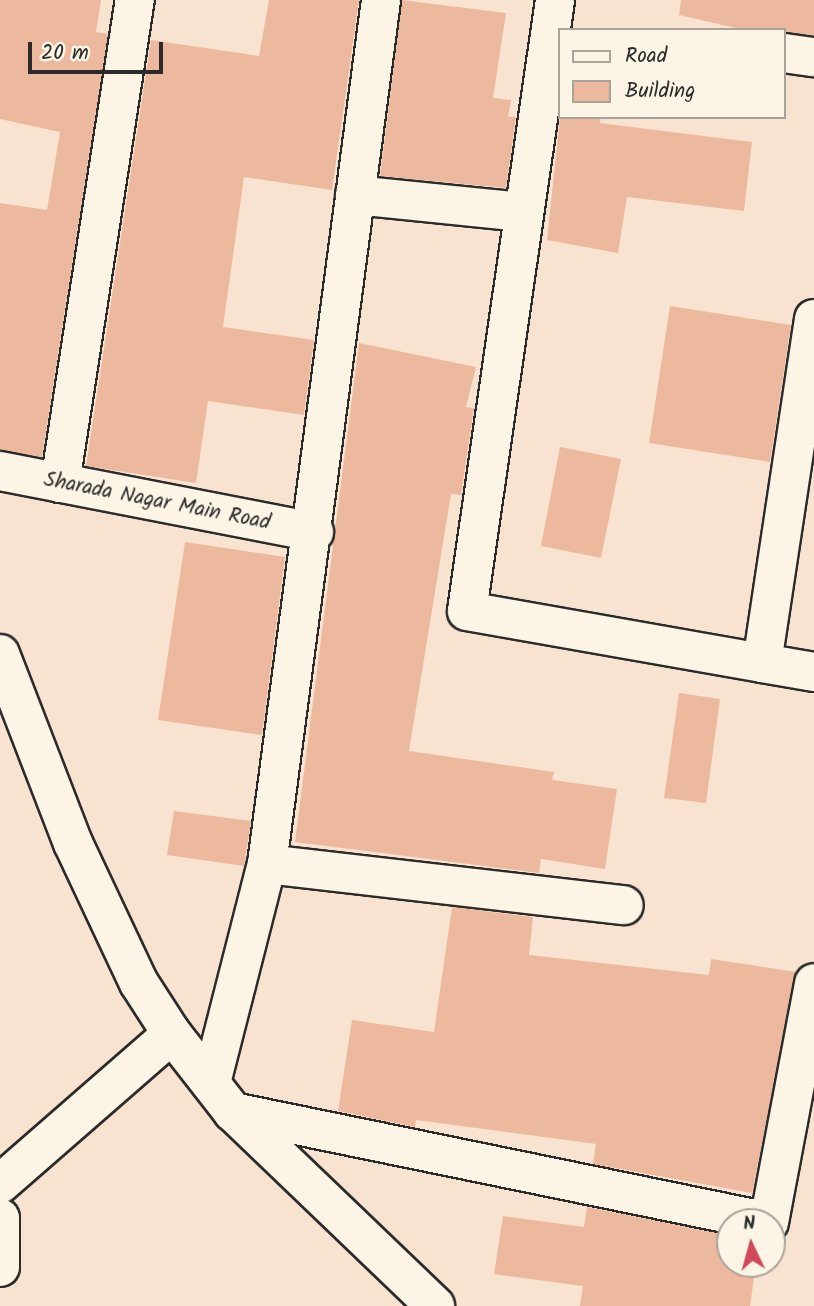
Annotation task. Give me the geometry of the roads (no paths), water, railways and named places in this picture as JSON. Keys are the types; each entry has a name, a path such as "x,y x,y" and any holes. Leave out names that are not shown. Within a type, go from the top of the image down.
{"street":[{"path":"60,483 135,0"},
{"path":"211,1083 267,864 314,532 381,0"},
{"path":"558,34 523,212 467,611 814,672"},
{"path":"786,53 814,57"},
{"path":"355,195 523,212"},
{"path":"762,663 814,319"},
{"name":"Sharada Nagar Main Road","path":"0,471 314,532"},
{"path":"0,654 74,843 139,983 172,1034 233,1112 435,1306"},
{"path":"267,864 624,905"},
{"path":"233,1112 769,1222 814,983"},
{"path":"7,1178 172,1034"},
{"path":"0,1218 0,1268"}]}
